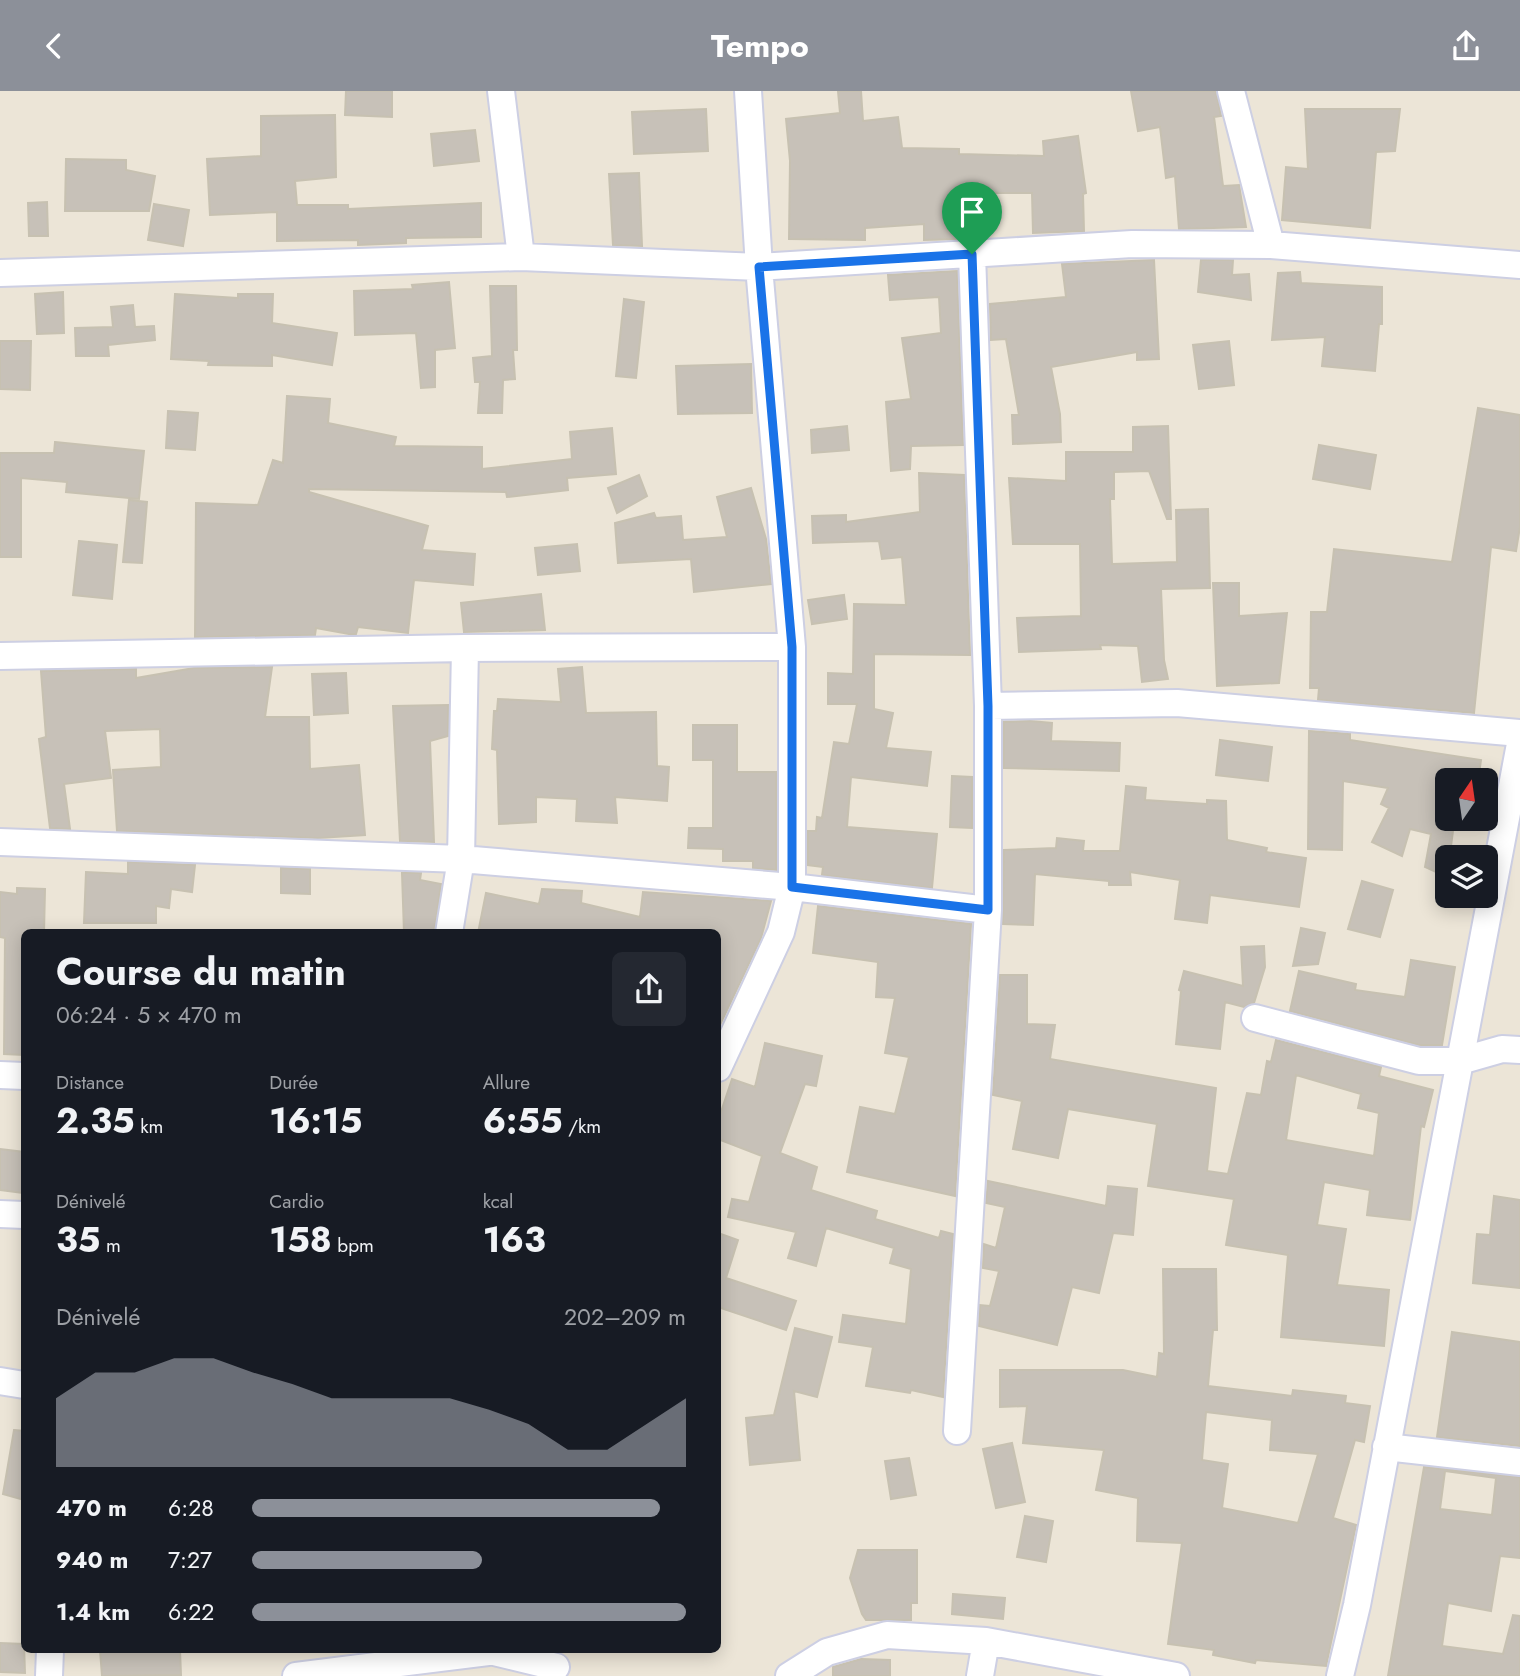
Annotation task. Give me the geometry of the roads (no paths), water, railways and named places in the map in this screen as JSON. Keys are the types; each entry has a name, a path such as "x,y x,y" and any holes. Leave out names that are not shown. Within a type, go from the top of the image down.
{"street":[{"path":"501,91 522,257"},
{"path":"721,1062 781,932 792,887 792,647 759,267 748,91"},
{"path":"1231,91 1271,245"},
{"path":"0,272 522,257 759,267 1132,244 1271,245 1520,265"},
{"path":"957,1431 988,910 988,706 972,254"},
{"path":"0,656 465,648 792,647"},
{"path":"450,929 461,859 465,648"},
{"path":"988,706 1177,703 1520,733"},
{"path":"1340,1676 1517,776 1520,744"},
{"path":"0,842 461,859 792,887 988,910"},
{"path":"1255,1018 1419,1061 1460,1062 1502,1049 1520,1050"},
{"path":"0,1075 21,1076"},
{"path":"0,1214 21,1215"},
{"path":"0,1381 21,1384"},
{"path":"1386,1447 1520,1462"},
{"path":"789,1676 827,1652 887,1635 986,1641 1176,1676"},
{"path":"980,1676 986,1641"},
{"path":"49,1676 50,1653"},
{"path":"296,1676 472,1653"},
{"path":"497,1653 556,1665"}]}
